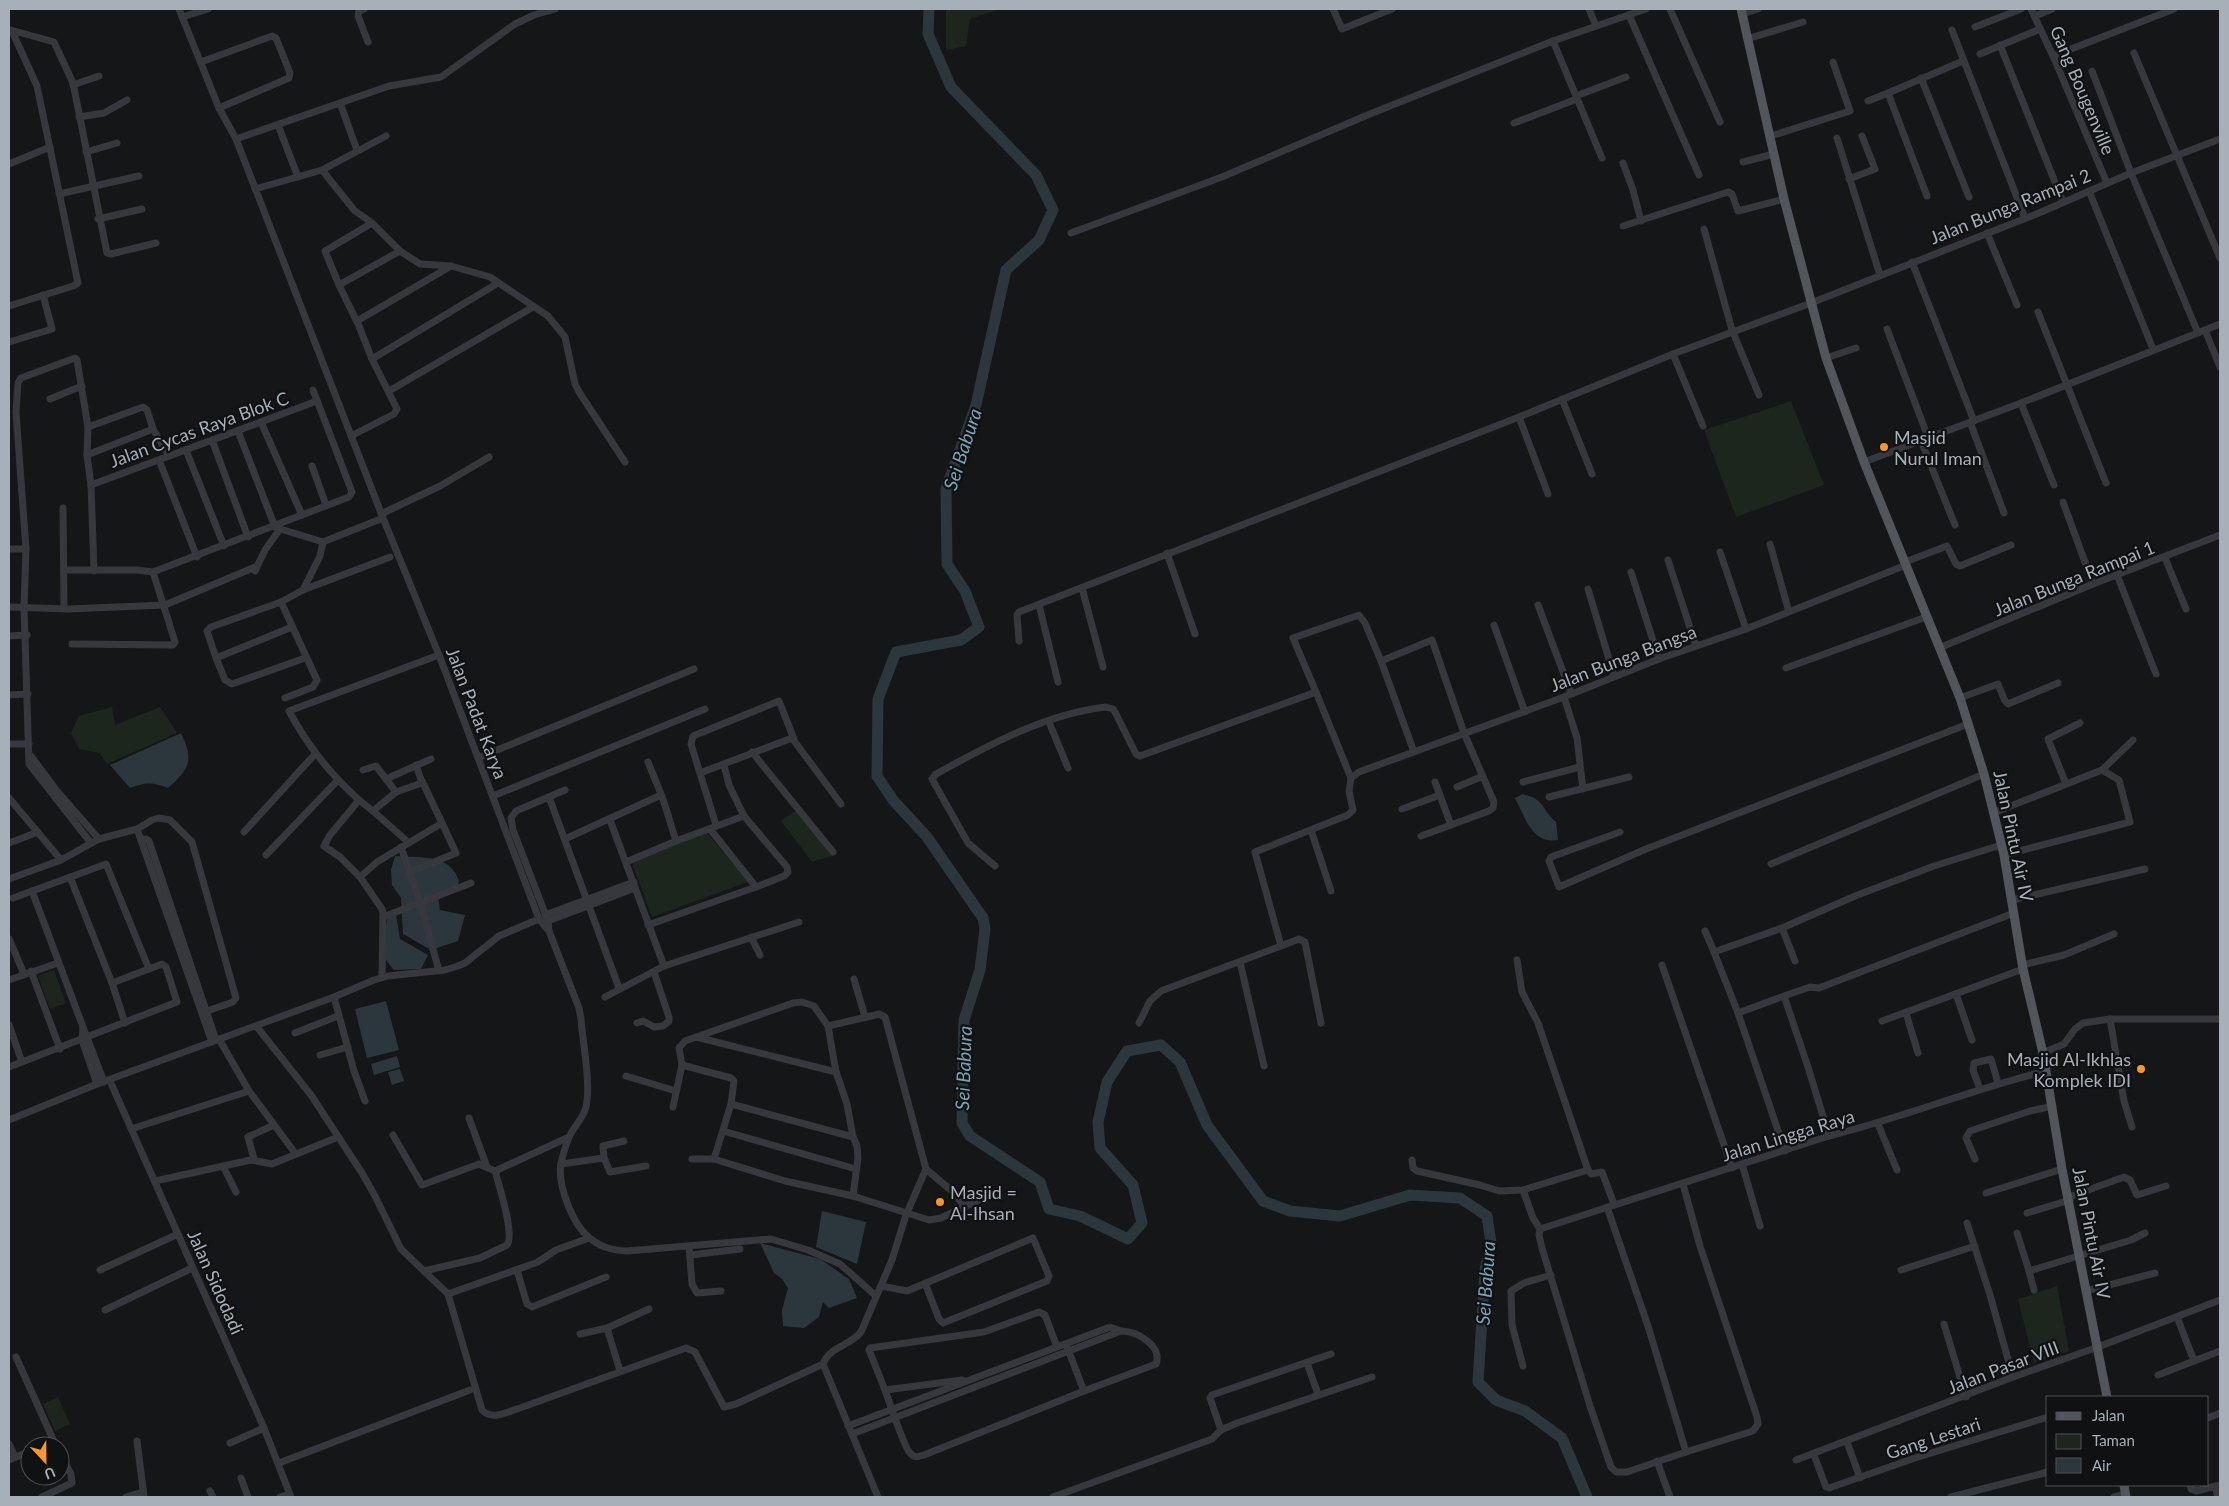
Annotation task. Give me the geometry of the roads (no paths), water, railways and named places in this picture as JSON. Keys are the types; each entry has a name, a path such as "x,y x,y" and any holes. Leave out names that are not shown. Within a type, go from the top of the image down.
{"main road":[{"name":"Jalan Pintu Air IV","path":"1741,12 1784,199 1826,358 1864,462 1960,698 1984,774 2004,855 2023,967 2043,1053 2062,1169 2070,1199 2107,1396"}],"street":[{"name":"Jalan Padat Karya","path":"179,9 219,108 236,140 350,436 544,919"},
{"path":"182,17 208,9"},
{"path":"364,9 359,12 358,16 368,42"},
{"path":"236,140 392,85 441,77 515,24 534,15 555,9"},
{"path":"1333,9 1342,29 1392,9"},
{"path":"1589,9 1596,26"},
{"path":"1071,233 1222,177 1370,114 1553,41 1646,9"},
{"path":"1670,9 1720,122"},
{"path":"1741,12 1758,9"},
{"path":"1975,27 2021,9"},
{"name":"Gang Bougenville","path":"2031,9 2107,183"},
{"path":"2035,16 2052,9"},
{"path":"2053,56 2174,9"},
{"path":"1629,15 1699,175"},
{"path":"1747,39 1803,22"},
{"path":"1980,54 2040,29"},
{"path":"10,30 54,42 73,85 98,219 108,254 156,243"},
{"path":"9,306 78,283 37,86 10,30"},
{"path":"1952,30 1962,61 2025,218"},
{"path":"201,62 272,36 276,38 290,73 289,78 219,108"},
{"path":"1553,41 1602,158"},
{"path":"2000,45 2063,202"},
{"path":"2134,53 2220,258"},
{"path":"1868,101 1962,61"},
{"path":"1771,136 1850,111 1833,62"},
{"path":"2092,71 2131,172 2201,332 2220,367"},
{"path":"73,85 99,76"},
{"path":"1514,123 1626,77"},
{"path":"1921,78 1969,197"},
{"path":"1888,93 1927,196"},
{"path":"79,117 104,113 127,100"},
{"path":"340,103 357,150"},
{"path":"278,125 298,177"},
{"path":"255,190 322,170 386,136"},
{"path":"1849,179 1875,169 1862,136"},
{"path":"1837,138 1880,275"},
{"name":"Jalan Bunga Rampai 2","path":"1019,641 1018,613 1167,553 1519,417 1732,330 1811,303 2089,192 2131,172 2220,139"},
{"path":"86,152 117,143"},
{"path":"9,164 50,147"},
{"path":"1743,162 1774,154"},
{"path":"1623,163 1641,220"},
{"path":"322,170 354,210 372,223 400,251 420,264 451,266 482,274 512,290 548,316 565,337 575,384 625,462"},
{"path":"59,194 139,176"},
{"path":"1623,226 1728,192 1732,194 1738,212 1784,199"},
{"path":"2089,192 2153,349"},
{"path":"98,219 142,209"},
{"path":"350,436 396,413 397,409 372,359 325,252 372,223"},
{"path":"1704,229 1732,330 1759,395"},
{"path":"1987,233 2017,305"},
{"path":"338,284 400,251"},
{"path":"1912,262 2004,512"},
{"path":"357,322 360,318 451,266"},
{"path":"372,359 498,283"},
{"path":"9,342 52,329 44,295"},
{"path":"389,391 533,307"},
{"path":"2038,312 2106,483"},
{"path":"1864,462 1972,422 2220,324"},
{"path":"1887,329 1928,437"},
{"path":"1826,358 1856,348"},
{"path":"1673,354 1703,426"},
{"path":"91,843 30,756 27,635 24,606 26,549 12,412 18,383 21,378 75,358 78,360 88,427 87,455 91,485 94,571"},
{"path":"50,399 82,386"},
{"path":"64,570 137,570 153,572 277,528 302,515 350,497 352,492 313,390"},
{"path":"1562,399 1592,474"},
{"name":"Jalan Cycas Raya Blok C","path":"91,485 317,401"},
{"path":"2021,403 2054,485"},
{"path":"88,427 141,407 147,410 153,428 169,456"},
{"path":"1519,417 1548,494"},
{"path":"261,422 302,515"},
{"path":"87,455 153,428"},
{"path":"238,431 277,528"},
{"path":"212,440 248,537"},
{"path":"1921,441 1955,525"},
{"path":"186,450 224,546"},
{"path":"277,528 323,542 382,516 440,486 489,457"},
{"path":"159,460 197,557"},
{"path":"312,466 326,505"},
{"path":"2063,502 2094,584"},
{"path":"63,508 64,608"},
{"path":"9,607 165,608 255,567 277,528"},
{"name":"Jalan Bunga Rampai 1","path":"1939,648 2094,584 2165,558 2220,535"},
{"path":"302,590 320,556 323,542"},
{"path":"1770,544 1789,612"},
{"name":"Jalan Bunga Bangsa","path":"1351,778 1359,772 1525,712 1659,659 1746,629 1947,546 1956,564 1960,566 2011,545"},
{"path":"9,549 26,549"},
{"path":"1720,552 1746,629"},
{"path":"1167,553 1195,634"},
{"path":"305,658 232,684 226,680 216,658 208,628 281,602 302,590 390,557"},
{"path":"2165,558 2186,609"},
{"path":"1668,560 1696,646"},
{"path":"72,644 170,646 175,642 153,572"},
{"path":"1631,572 1659,659"},
{"path":"2117,575 2156,674"},
{"path":"1082,588 1103,666"},
{"path":"1588,589 1614,676"},
{"path":"281,602 316,680 316,684 285,698"},
{"path":"1039,605 1058,682"},
{"path":"1538,605 1571,693"},
{"path":"1281,946 1255,852 1311,830 1353,810 1349,791 1351,778 1294,638 1359,615 1365,623 1381,662 1414,752"},
{"path":"1786,668 1926,617"},
{"path":"1494,625 1525,712"},
{"path":"216,658 292,627"},
{"path":"9,636 27,635"},
{"path":"1381,662 1432,640 1464,733 1494,802 1493,808 1489,811 1421,836"},
{"path":"408,842 336,781 315,754 289,711 439,655"},
{"path":"478,758 694,669"},
{"path":"1960,698 1998,684 2008,704 2058,684"},
{"path":"995,866 968,843 932,783 932,779 936,774 986,746 1049,722 1095,708 1113,709 1136,754 1140,756 1316,692"},
{"path":"9,695 28,694"},
{"path":"1564,697 1577,738 1582,788"},
{"path":"756,887 713,827 691,744 693,736 779,701 794,739 841,804"},
{"path":"493,796 706,709"},
{"path":"1049,722 1068,768"},
{"path":"2066,784 2048,739 2080,723"},
{"path":"1620,832 1551,857 1549,861 1559,887 1646,849 1968,724"},
{"path":"700,773 724,765 752,752 792,738 794,739"},
{"path":"1993,813 2102,770 2133,740"},
{"path":"9,744 29,744"},
{"path":"752,752 833,852"},
{"path":"244,832 315,754"},
{"path":"386,779 431,759"},
{"path":"648,762 676,841"},
{"path":"648,924 756,887 784,876 788,870 744,816 729,784 724,765"},
{"path":"363,770 376,766 396,792"},
{"path":"410,872 456,853 416,766"},
{"path":"1523,782 1580,767"},
{"path":"2004,855 2130,822 2119,780 2102,770"},
{"path":"1771,864 1984,774"},
{"path":"1456,787 1483,776"},
{"path":"1549,797 1629,777"},
{"path":"266,855 336,781"},
{"path":"373,811 396,792 422,781"},
{"path":"1434,782 1451,825"},
{"path":"565,790 516,811 511,818 544,919 579,1008 587,1093 586,1108 579,1123 569,1137 561,1164 561,1180 572,1215 589,1238 611,1250 771,1239 808,1250 840,1264 876,1296"},
{"path":"55,794 99,839"},
{"path":"565,839 661,795"},
{"path":"1402,809 1440,796"},
{"path":"549,797 619,988"},
{"path":"9,798 12,807 38,832 61,860"},
{"path":"358,800 330,835 324,846 340,857 360,877 382,909 382,977"},
{"path":"626,862 744,816"},
{"path":"9,879 61,860 99,839 137,830 152,820 170,820 192,842 236,998 233,1002 207,1010"},
{"path":"610,820 664,966"},
{"path":"360,877 408,842 442,823"},
{"path":"137,830 216,1040 249,1091 295,1154"},
{"path":"1311,830 1331,891"},
{"path":"9,843 38,832"},
{"path":"140,840 146,839 149,841 216,1040"},
{"path":"1714,952 1782,928 1855,896 2001,845"},
{"path":"401,847 420,902 439,970"},
{"path":"12,898 104,863 108,866 149,969"},
{"path":"2012,900 2145,869"},
{"path":"70,877 112,983 125,1023"},
{"path":"383,918 471,883"},
{"path":"9,1120 216,1040 257,1027 382,977 439,970 465,963 499,936 557,916 634,885"},
{"name":"Jalan Sidodadi","path":"32,891 83,1027 93,1063 131,1130 155,1181 264,1428 290,1496"},
{"path":"1738,1013 1810,987 1820,988 2014,913"},
{"path":"605,997 664,966 799,922"},
{"path":"1782,928 1795,961"},
{"path":"1705,931 1738,1013 1784,1151"},
{"path":"1882,1021 2023,967 2064,955 2114,934"},
{"path":"751,937 760,955"},
{"path":"9,939 28,973 60,1048"},
{"path":"1140,1023 1150,1001 1161,991 1299,939 1305,942 1321,1023"},
{"path":"1517,960 1522,992 1538,1023 1588,1170 1591,1174 1602,1172 1610,1206 1686,1452"},
{"path":"1240,962 1264,1066"},
{"path":"9,980 58,963"},
{"path":"9,1067 177,1002 164,966 161,964 112,983"},
{"path":"1662,965 1732,1168"},
{"path":"637,1023 643,1021 654,1027 663,1026 669,1021 670,1017 654,972"},
{"path":"854,979 865,1017"},
{"path":"1956,994 1972,1040"},
{"path":"1784,996 1829,1136"},
{"path":"334,997 354,1071 365,1101"},
{"path":"673,1107 682,1065 679,1046 696,1037 793,1003 802,1002 814,1006 828,1026 836,1072 847,1104 853,1137 857,1146 853,1196"},
{"path":"1906,1013 1918,1054"},
{"path":"828,1026 879,1014 885,1017 926,1169 954,1192 965,1207"},
{"path":"295,1033 338,1016"},
{"path":"2110,1019 2124,1101 2132,1127"},
{"path":"2043,1053 2064,1044 2078,1026 2110,1019 2220,1019"},
{"path":"9,1025 22,1062"},
{"path":"257,1027 311,1095 338,1136 375,1196 401,1249 448,1294 482,1410 494,1416 686,1348 690,1348 695,1352 722,1405 728,1407 823,1364 831,1352 856,1338 863,1328 881,1286 906,1215 926,1169"},
{"path":"696,1037 836,1072"},
{"path":"320,1055 348,1047"},
{"path":"1980,1089 1973,1070 1974,1063 1991,1059 1998,1083"},
{"path":"682,1065 732,1079 735,1084 731,1104 714,1159"},
{"name":"Jalan Lingga Raya","path":"1540,1229 1829,1136 1878,1124 1998,1083 2046,1071"},
{"path":"626,1076 676,1091"},
{"path":"131,1130 249,1091"},
{"path":"731,1104 853,1137"},
{"path":"1975,1159 1966,1138 1970,1130 2030,1110 2053,1106"},
{"path":"468,1118 488,1167"},
{"path":"1878,1124 1897,1170"},
{"path":"254,1159 248,1137 274,1125"},
{"path":"723,1131 856,1169"},
{"path":"394,1135 422,1185 479,1164 495,1172 510,1236 509,1243 480,1258 424,1271"},
{"path":"155,1181 254,1159 269,1164 338,1136"},
{"path":"495,1172 569,1137"},
{"path":"624,1141 604,1146 604,1158 610,1172 646,1166"},
{"path":"561,1164 604,1158"},
{"path":"692,1158 714,1159 785,1181 853,1196 906,1215 934,1220 994,1193"},
{"path":"1412,1160 1413,1168 1417,1171 1480,1185 1499,1192 1523,1190 1588,1170"},
{"path":"1742,1164 1760,1226"},
{"path":"223,1166 236,1192"},
{"path":"1986,1193 2062,1169"},
{"path":"2027,1213 2070,1199 2124,1177 2130,1180 2137,1194 2166,1186"},
{"path":"1523,1190 1532,1218 1540,1229 1539,1235 1590,1406 1611,1467 1619,1473 1753,1432 1758,1424 1700,1246 1683,1184"},
{"path":"1967,1223 2013,1377"},
{"path":"2017,1233 2034,1290"},
{"path":"2029,1271 2131,1240 2144,1233"},
{"path":"100,1270 178,1234"},
{"path":"448,1294 538,1262 556,1250 589,1238"},
{"path":"881,1286 907,1291 925,1283 1033,1238 1049,1276 1047,1281 943,1323 939,1319 925,1283"},
{"path":"689,1246 692,1284 697,1293 721,1291"},
{"path":"1901,1270 1975,1246"},
{"path":"691,1255 740,1249"},
{"path":"105,1310 192,1268"},
{"path":"517,1270 527,1304 532,1307 606,1277"},
{"path":"2086,1291 2155,1273"},
{"path":"1523,1366 1512,1325 1511,1291 1524,1283 1551,1275"},
{"name":"Jalan Pasar VIII","path":"1796,1460 1814,1455 1901,1420 1966,1397 2013,1377 2098,1348 2220,1300"},
{"path":"580,1334 607,1328 649,1309"},
{"path":"852,1434 896,1416 1068,1347 1110,1327 1148,1341 1156,1352 1157,1363 917,1457 908,1451 896,1416 870,1348 984,1332 1039,1312 1045,1315 1057,1347"},
{"path":"2178,1317 2194,1361"},
{"path":"1944,1324 1966,1397"},
{"path":"607,1328 620,1371"},
{"path":"848,1426 1057,1347 1068,1347"},
{"path":"1068,1347 1084,1391"},
{"path":"2158,1375 2220,1351"},
{"path":"1221,1430 1210,1398 1212,1395 1332,1354"},
{"path":"16,1357 52,1436"},
{"path":"1307,1363 1318,1394"},
{"path":"823,1364 878,1497"},
{"path":"1052,1497 1212,1439 1221,1430 1318,1394 1372,1377"},
{"path":"885,1390 975,1378"},
{"path":"278,1463 470,1390"},
{"name":"Gang Lestari","path":"1814,1455 1827,1488 1915,1458 2046,1418"},
{"path":"230,1443 264,1428"},
{"path":"126,1497 143,1495 137,1441"},
{"path":"1847,1442 1860,1478"},
{"path":"9,1444 12,1459"},
{"path":"1657,1461 1670,1497"},
{"path":"70,1472 72,1483 70,1484"},
{"path":"1951,1497 2046,1473"},
{"path":"241,1478 248,1497"},
{"path":"42,1497 66,1486"},
{"path":"2190,1486 2191,1489 2196,1491 2218,1486 2218,1497"},
{"path":"2114,1497 2125,1492"},
{"path":"280,1497 290,1496"}],"water":[{"path":"181,733 188,750 188,764 181,775 168,788 149,784 130,788 110,765"},
{"path":"1523,794 1536,799 1556,822 1558,840 1542,838 1530,828 1515,798"},
{"path":"395,856 424,857 441,861 455,872 459,881 455,892 438,896 440,910 465,915 458,941 431,950 403,934 401,898 392,885 391,870"},
{"path":"388,914 396,914 400,939 428,955 421,969 394,970 382,955"},
{"path":"386,1001 399,1050 367,1058 355,1009"},
{"path":"397,1056 400,1067 374,1075 371,1064"},
{"path":"400,1069 404,1081 392,1085 388,1072"},
{"path":"822,1211 866,1222 857,1264 816,1247"},
{"path":"760,1243 820,1259 849,1279 857,1298 829,1308 823,1302 819,1317 804,1328 783,1326 782,1310 788,1288 782,1279 774,1273"}],"waterway":[{"name":"Sei Babura","path":"929,9 928,34 951,87 1036,175 1053,210 1039,240 1006,270 976,405 946,489 947,564 965,591 979,627 961,640 896,652 878,699 877,776 893,800 927,837 983,918 985,929 980,970 964,1020 962,1123 970,1136 1040,1182 1049,1209 1080,1216 1128,1239 1142,1223 1133,1185 1100,1148 1098,1122 1107,1082 1127,1051 1161,1045 1180,1062 1207,1125 1263,1201 1290,1211 1340,1216 1410,1195 1460,1198 1487,1216 1491,1243 1485,1270 1478,1382 1496,1400 1525,1411 1562,1438 1587,1497"}],"place":[{"name":"Masjid Nurul Iman","path":"1884,447"},
{"name":"Masjid Al-Ikhlas Komplek IDI","path":"2141,1069"},
{"name":"Masjid = Al-Ihsan","path":"940,1202"}]}
